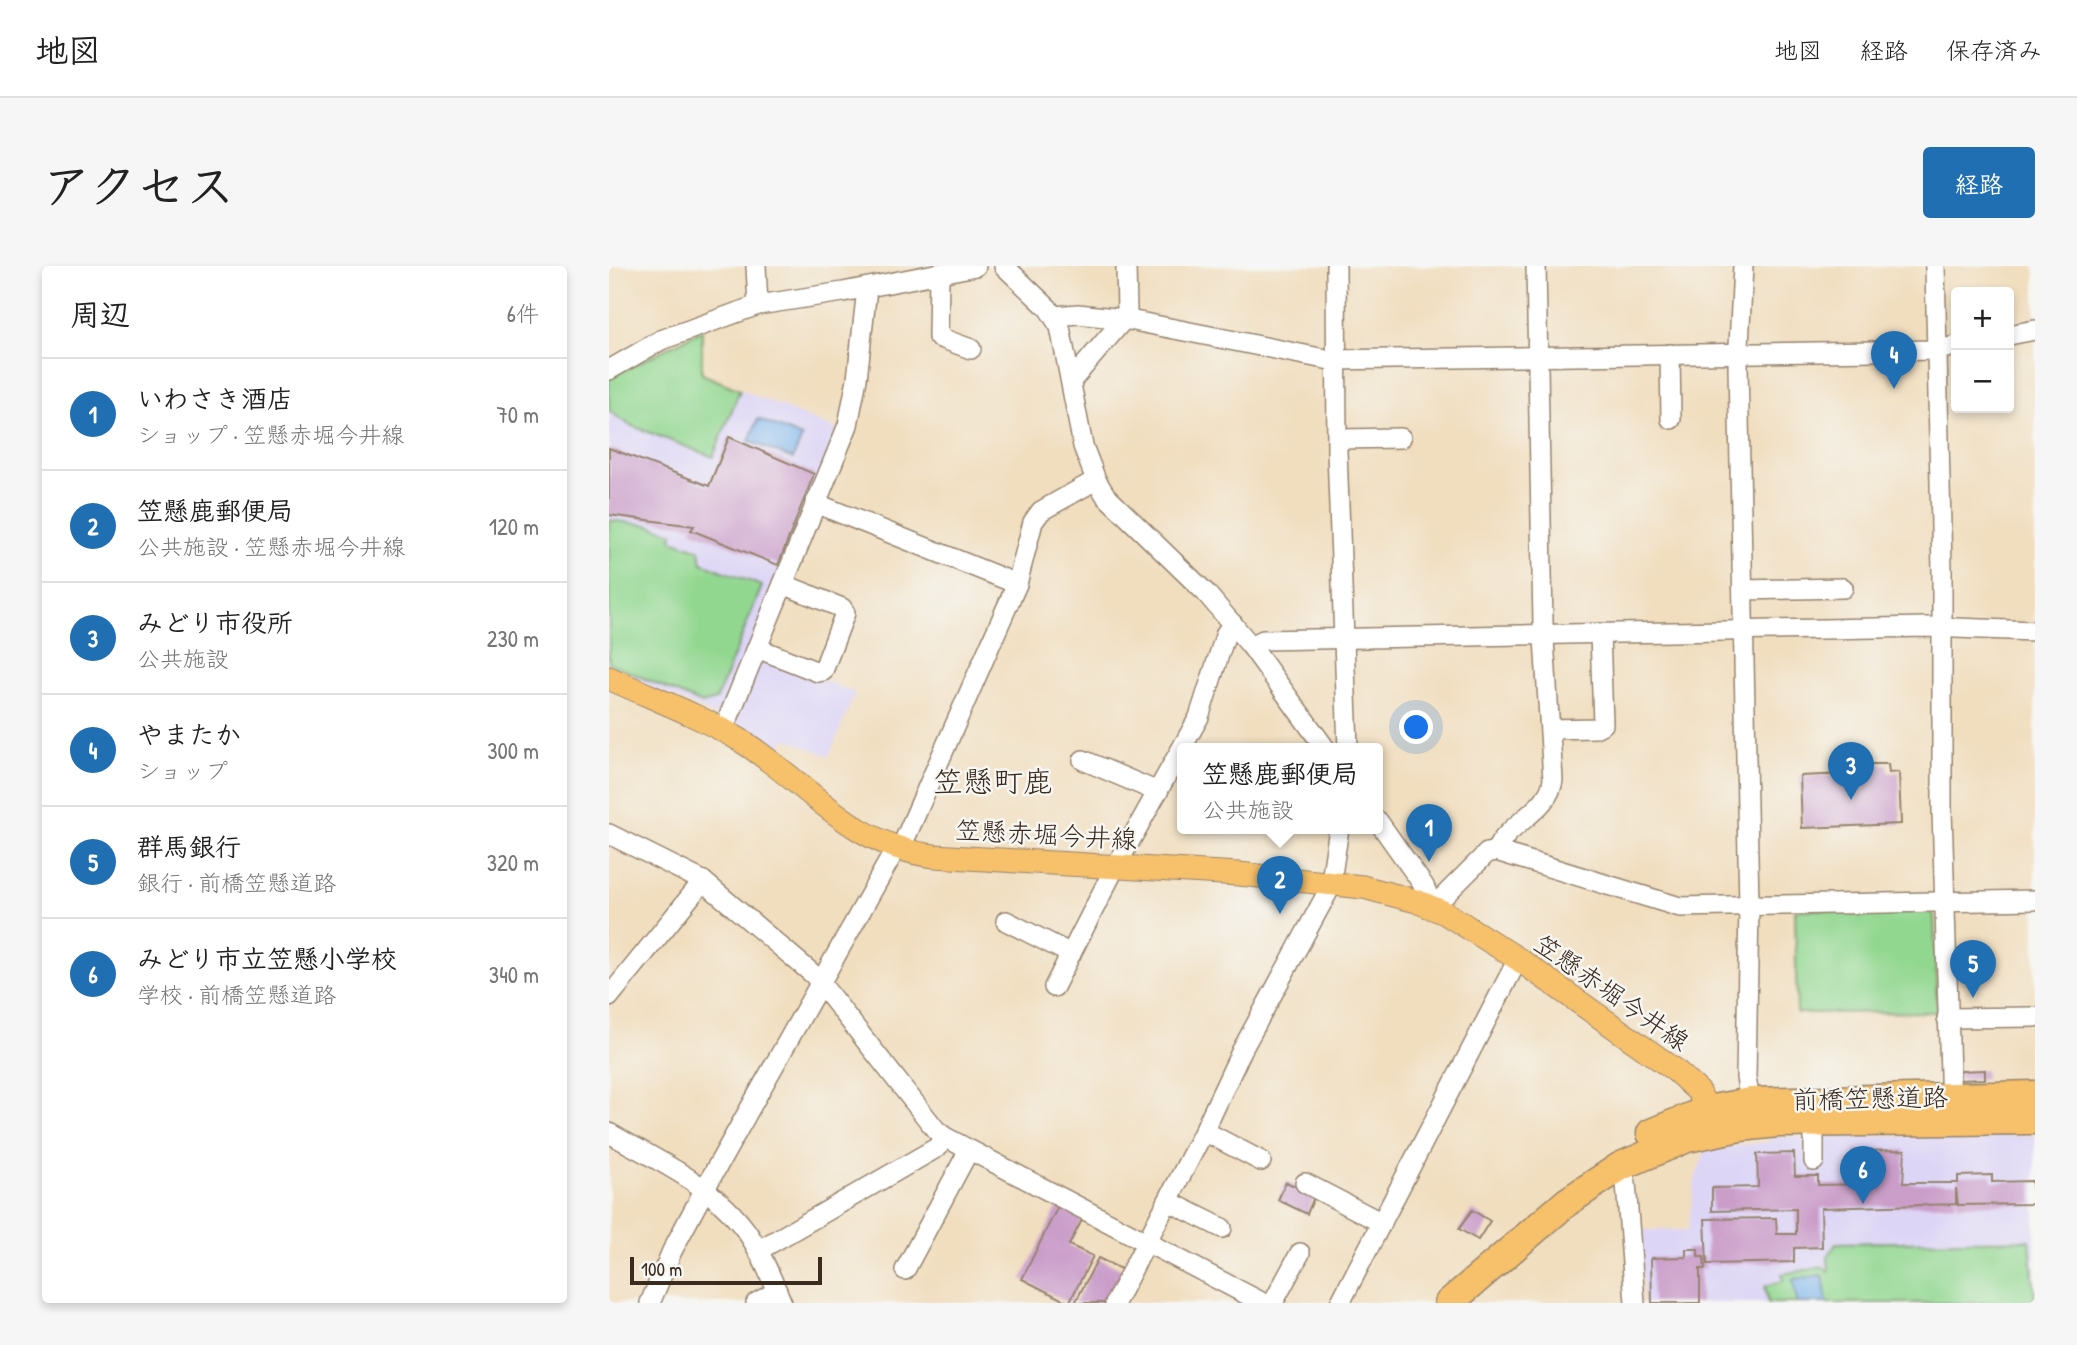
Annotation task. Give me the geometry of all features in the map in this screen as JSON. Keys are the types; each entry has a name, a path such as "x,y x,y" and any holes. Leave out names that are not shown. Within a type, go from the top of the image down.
{"highway":[{"name":"前橋笠懸道路","path":"1456,1297 1511,1235 1566,1183 1637,1139 1707,1110 1750,1101 2035,1095"},
{"name":"前橋笠懸道路","path":"1456,1297 1567,1202 1621,1166 1687,1138 1737,1127 1814,1122 2035,1118"}],"main road":[{"name":"笠懸赤堀今井線","path":"609,678 723,731 772,762 848,825 898,849 934,856 1117,864 1331,883 1381,891 1433,907 1518,959 1675,1070 1699,1092 1707,1110"},
{"path":"1687,1138 1701,1126 1707,1110 1716,1119 1729,1122 1783,1117 1865,1116 1903,1122"}],"street":[{"path":"757,266 758,305"},
{"path":"609,370 661,340 758,305 867,288 976,266"},
{"path":"1004,266 1055,316 1064,338 1083,446 1096,480 1117,508 1193,580 1233,624 1321,743"},
{"path":"1072,380 1124,319 1127,311 1126,266"},
{"path":"1336,266 1348,743"},
{"path":"1496,851 1501,841 1550,790 1551,729 1545,634 1536,266"},
{"path":"1743,266 1738,353 1749,905 1746,1077 1750,1101"},
{"path":"1935,266 1947,348 1942,629 1948,1097 1950,1107 1961,1116 2035,1118"},
{"path":"939,274 938,337 971,349"},
{"path":"723,731 848,425 857,379 867,288"},
{"path":"1055,316 1065,314 1124,319 1338,360 1947,348"},
{"path":"2014,334 2035,330"},
{"path":"1670,355 1671,419"},
{"path":"1339,439 1401,438"},
{"path":"650,1303 671,1251 821,982 904,841 1017,584 1033,522 1038,514 1096,480"},
{"path":"815,503 1017,584"},
{"path":"757,648 818,672 823,671 828,660 845,618 842,608 783,584"},
{"path":"1743,590 1843,588"},
{"path":"1185,743 1199,717 1226,633 1233,624"},
{"path":"1251,646 1263,640 1744,630 2035,631"},
{"path":"1551,729 1595,728 1603,723 1600,633"},
{"path":"1054,987 1117,864 1177,757"},
{"path":"1083,760 1158,792"},
{"path":"1383,828 1425,886 1433,907 1487,853 1496,851 1680,907 2035,900"},
{"path":"609,834 703,881 821,982 936,1130 945,1137 1263,1303"},
{"path":"1115,1303 1204,1131 1242,1050 1331,883 1338,834"},
{"path":"609,997 703,881"},
{"path":"1006,921 1071,954"},
{"path":"1340,1303 1518,959"},
{"path":"1947,1018 2035,1017"},
{"path":"1814,1122 1814,1161"},
{"path":"1204,1131 1261,1161"},
{"path":"609,1133 705,1190 739,1221 759,1250 780,1297 756,1303"},
{"path":"759,1250 938,1147 945,1137"},
{"path":"905,1270 969,1150"},
{"path":"1621,1166 1626,1183 1635,1303"},
{"path":"1305,1183 1382,1223"},
{"path":"1168,1201 1222,1228"},
{"path":"1273,1303 1300,1253"}],"shaded area":[{"path":"702,330 702,374 838,430 721,718 609,669 609,378"},
{"path":"759,654 855,693 829,756 785,738 777,755 734,727"},
{"path":"2035,1135 2035,1303 1644,1303 1639,1230 1688,1230 1695,1179 1706,1149 1768,1142 1775,1137"}],"green space":[{"path":"702,330 702,374 740,390 713,457 630,425 609,411 609,378"},
{"path":"609,520 648,525 673,533 672,540 700,550 702,563 762,586 716,700 702,704 609,663"},
{"path":"1926,908 1934,915 1937,1012 1797,1013 1795,910"},
{"path":"2030,1240 2035,1303 1768,1303 1765,1286 1783,1281 1782,1274 1823,1267 1829,1272 1828,1257 1836,1243"}],"water":[{"path":"758,419 802,437 793,459 749,441"},
{"path":"1823,1275 1827,1303 1797,1303 1793,1279"}],"building":[{"path":"729,437 814,474 778,565 691,530 694,526 609,515 609,448 709,486"},
{"path":"1870,764 1888,764 1889,773 1899,772 1901,824 1802,828 1800,776 1869,773"},
{"path":"1985,1070 1985,1079 1958,1080 1958,1071"},
{"path":"1905,1150 1903,1183 1958,1183 1958,1176 1992,1175 1992,1182 2032,1181 2033,1204 1958,1205 1956,1188 1956,1204 1821,1208 1822,1247 1794,1248 1794,1262 1707,1264 1705,1219 1776,1218 1777,1234 1796,1234 1796,1209 1712,1211 1712,1188 1758,1187 1757,1154 1794,1153 1795,1176 1818,1176 1818,1185 1878,1184 1878,1171 1867,1171 1866,1166 1856,1166 1855,1151"},
{"path":"1286,1182 1315,1195 1307,1214 1278,1200"},
{"path":"1059,1204 1084,1216 1069,1245 1093,1256 1069,1303 1022,1279"},
{"path":"1472,1210 1490,1221 1478,1240 1459,1229"},
{"path":"1686,1249 1698,1249 1698,1257 1704,1257 1705,1269 1700,1269 1700,1303 1652,1303 1651,1258 1686,1257"},
{"path":"1098,1258 1125,1271 1108,1303 1075,1303"}],"place":[{"name":"やまたか","path":"1894,389"},
{"name":"みどり市役所","path":"1851,800"},
{"name":"いわさき酒店","path":"1429,862"},
{"name":"笠懸鹿郵便局","path":"1280,914"},
{"name":"群馬銀行","path":"1973,998"},
{"name":"みどり市立笠懸小学校","path":"1863,1204"}],"district":[{"name":"笠懸町鹿","path":"993,781"}]}
